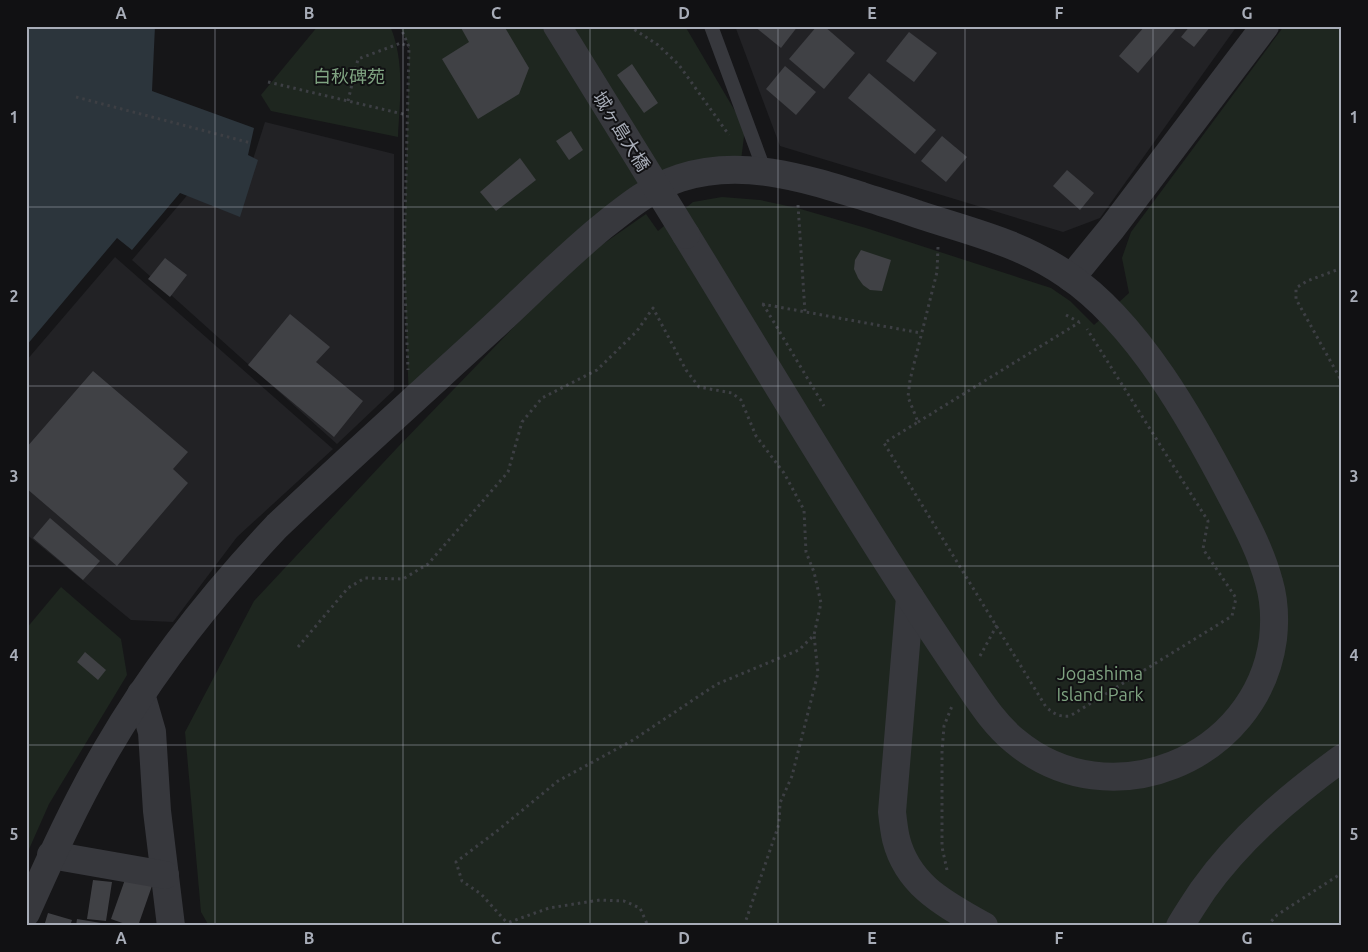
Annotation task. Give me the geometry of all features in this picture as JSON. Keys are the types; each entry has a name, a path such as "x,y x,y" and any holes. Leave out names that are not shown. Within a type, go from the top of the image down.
{"street":[{"name":"城ヶ島大橋","path":"26,913 52,855 107,748 141,694 179,641 233,573 277,526 571,253 628,206 654,188 685,176 715,171 753,170 829,185 1010,244 1048,263 1071,278 1106,307 1141,347 1213,460 1261,557 1270,585 1273,611 1273,638 1267,667 1250,704 1239,719 1220,737 1201,751 1154,772 1127,777 1074,771 1048,762 1018,744 1006,733 976,695 856,513 686,235 557,26"},
{"path":"1071,278 1112,228 1265,26"},
{"path":"910,597 892,812 896,840 907,867 921,886 940,900 984,926"},
{"path":"141,694 152,732 157,811 171,926"},
{"path":"1180,926 1203,890 1250,835 1293,795 1342,758"},
{"path":"52,855 165,875"}],"lane":[{"path":"711,26 753,170"}],"path":[{"path":"400,26 409,47 404,264 409,403"},
{"path":"630,26 658,44 679,65 753,170"},
{"path":"348,101 358,59 401,43 409,47"},
{"path":"268,82 407,115"},
{"path":"76,96 251,143"},
{"path":"797,199 805,312"},
{"path":"918,422 908,397 910,380 937,272 941,222"},
{"path":"1342,268 1307,281 1296,288 1296,299 1342,382"},
{"path":"762,304 921,333"},
{"path":"298,647 348,588 365,578 403,579 428,564 508,472 522,422 542,398 597,370 638,332 652,308 686,370 699,387 732,393 741,400 756,436 784,473 804,510 806,552 814,572 821,603 814,635 818,673 792,776 780,803 779,824 744,926"},
{"path":"1066,316 1080,322 1086,327 1208,521 1204,549 1236,598 1232,616 1070,716 1060,717 1046,706 884,443 1080,322"},
{"path":"977,661 997,625"},
{"path":"648,926 640,908 624,900 600,900 549,908 507,925 480,894 462,881 456,862 558,781 634,740 717,684 799,650 814,635"},
{"path":"940,900 947,871 942,847 941,799 944,726 954,701"},
{"path":"1267,926 1277,915 1342,873"}],"shaded area":[{"path":"26,26 155,26 152,91 254,128 248,155 258,160 240,217 180,193 132,250 117,238 26,346"},
{"path":"735,26 1237,26 1100,218 1063,232 780,146"},
{"path":"265,122 394,154 394,390 337,444 132,260 190,192 212,206 237,209"},
{"path":"115,257 333,449 237,537 173,622 131,620 26,534 26,361"}],"green space":[{"name":"白秋碑苑","path":"318,26 390,26 395,39 400,67 398,137 271,111 261,95"},
{"path":"400,26 685,26 745,128 740,169 685,176 409,403 404,264 409,47"},
{"name":"Jogashima Island Park","path":"1284,26 1342,26 1342,926 209,926 201,912 185,732 254,601 397,448 537,303 593,251 646,214 658,231 693,202 722,197 760,200 797,208 866,228 1051,288 1070,301 1094,325 1129,293 1122,258 1131,232"},
{"path":"61,587 121,639 127,675 49,804 26,856 26,629"}],"building":[{"path":"460,26 504,26 529,68 519,94 478,119 442,59 469,42"},
{"path":"754,26 798,26 781,48"},
{"path":"817,26 824,26 855,53 824,89 789,59"},
{"path":"1145,26 1178,26 1138,73 1119,56"},
{"path":"1190,26 1211,26 1194,47 1181,37"},
{"path":"909,32 937,53 914,82 886,61"},
{"path":"632,64 658,103 644,113 617,75"},
{"path":"785,66 816,92 796,115 766,89"},
{"path":"869,73 936,130 915,154 848,98"},
{"path":"571,131 583,150 569,160 556,141"},
{"path":"942,136 967,157 946,182 921,161"},
{"path":"520,158 536,180 496,211 480,192"},
{"path":"1067,170 1094,193 1080,210 1053,186"},
{"path":"861,250 891,260 882,291 870,290 858,278 854,269 855,260"},
{"path":"165,258 187,275 170,297 148,279"},
{"path":"290,314 330,347 316,362 363,401 334,437 248,365"},
{"path":"93,371 188,452 173,469 188,483 117,566 26,488 26,448"},
{"path":"50,518 100,561 83,580 33,538"},
{"path":"85,652 106,670 98,680 77,662"},
{"path":"127,874 153,883 138,926 131,926 111,919"},
{"path":"93,880 112,882 106,921 87,919"},
{"path":"48,913 72,920 70,926 44,926"},
{"path":"77,919 107,924 107,926 76,926"}]}
